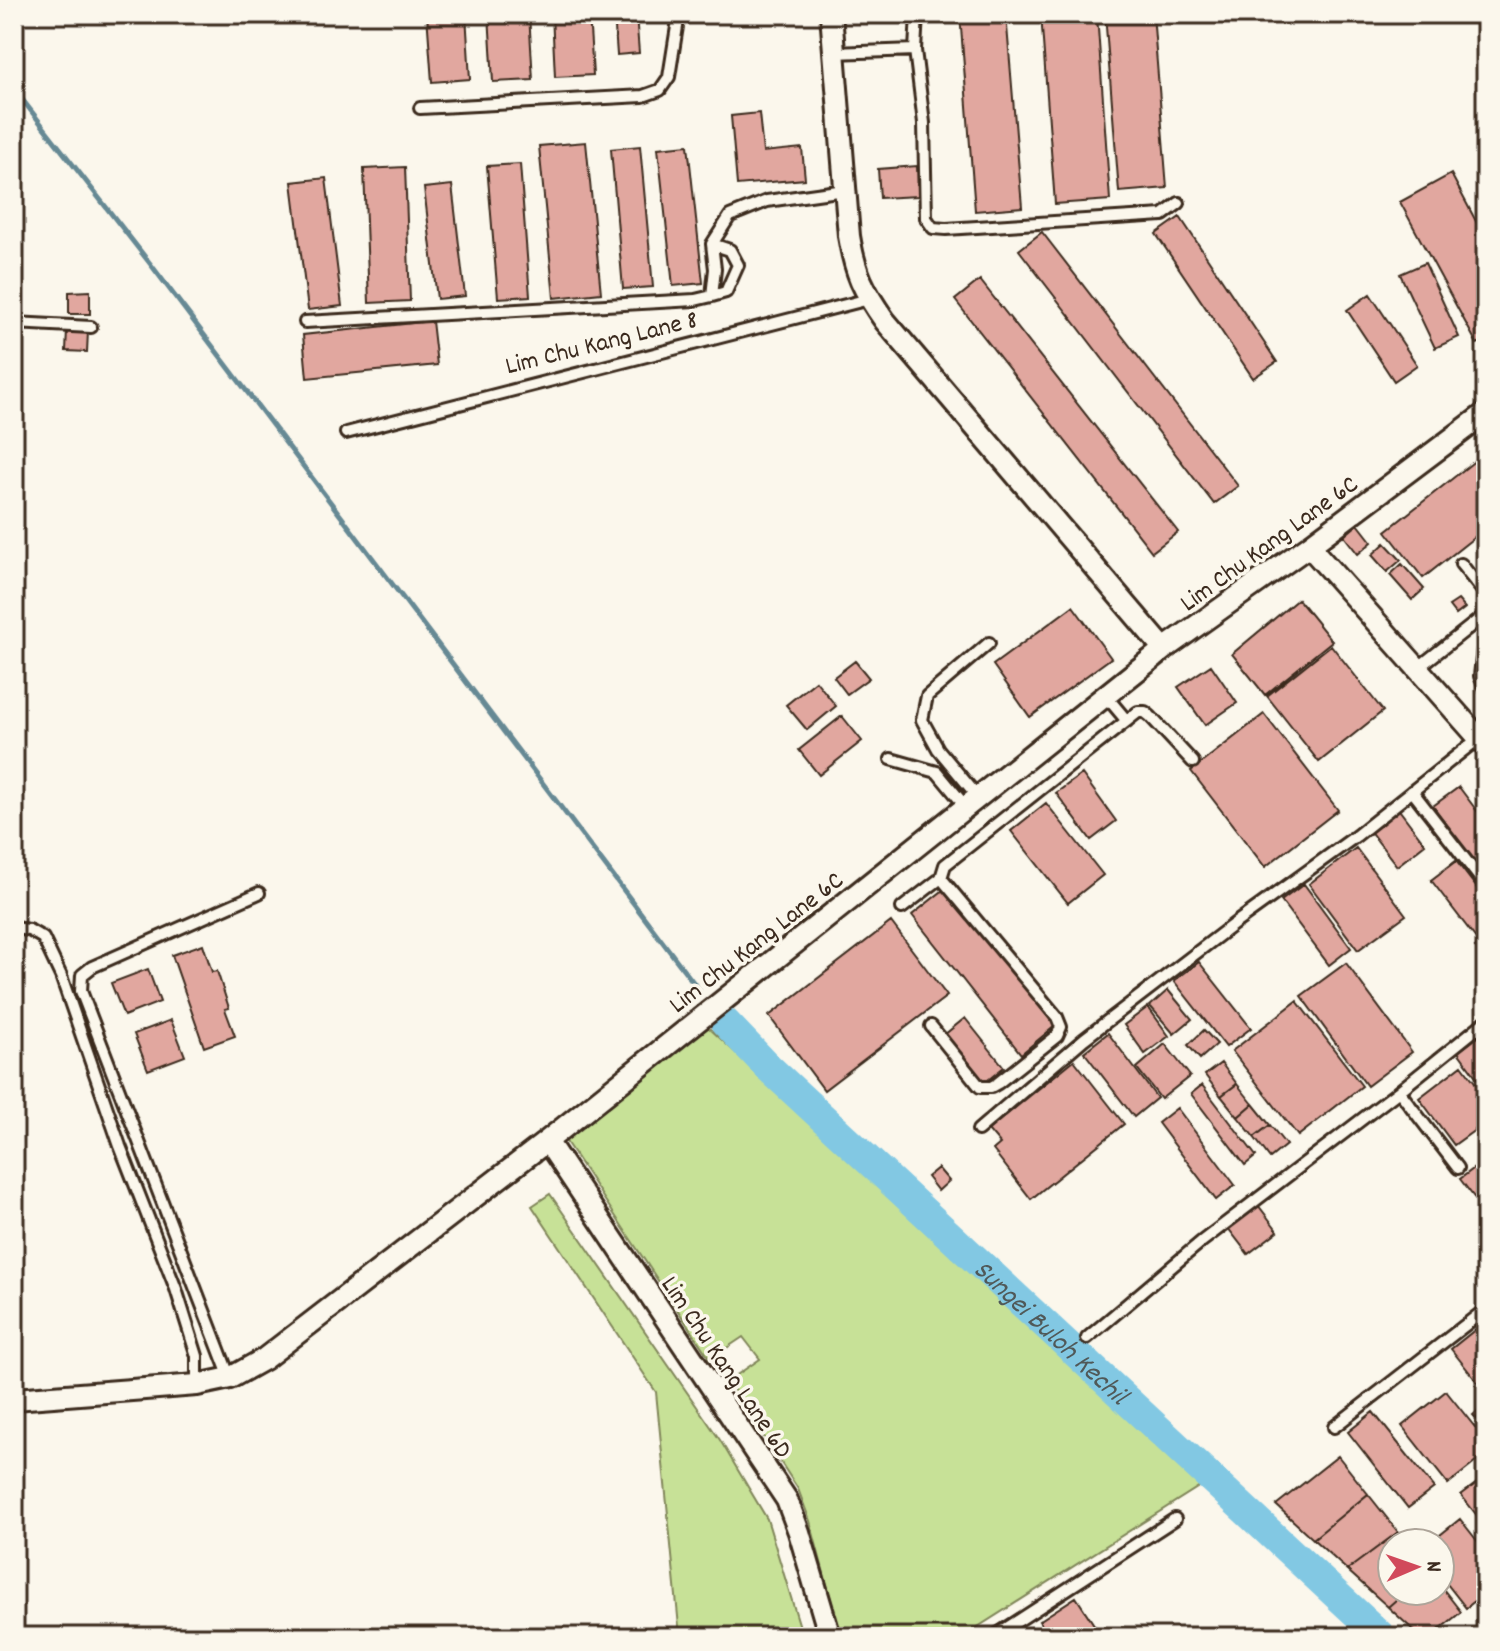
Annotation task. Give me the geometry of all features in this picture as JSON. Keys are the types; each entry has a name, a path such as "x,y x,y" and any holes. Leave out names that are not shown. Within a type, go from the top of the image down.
{"street":[{"path":"831,14 854,268 869,299 1164,649"},
{"name":"Lim Chu Kang Lane 6C","path":"14,1399 197,1385 230,1378 264,1359 547,1141 1164,649 1309,546 1486,413"},
{"path":"1309,546 1483,742"},
{"name":"Lim Chu Kang Lane 6D","path":"547,1141 787,1500 830,1637"}],"lane":[{"path":"420,108 643,96 660,90 669,77 679,14"},
{"path":"917,14 915,50 924,123 926,218 933,228 1163,215 1179,203"},
{"path":"834,53 915,50"},
{"path":"712,296 715,269 712,244 730,216 767,201 845,190"},
{"path":"305,322 695,300 726,292 738,265 730,250 712,244"},
{"name":"Lim Chu Kang Lane 8","path":"346,433 869,299"},
{"path":"14,323 91,327"},
{"path":"1461,564 1486,595"},
{"path":"1419,667 1486,617"},
{"path":"1486,617 1480,676 1486,690"},
{"path":"972,802 922,720 927,696 989,643"},
{"path":"1106,696 1127,721"},
{"path":"902,908 941,878 945,865 1138,712 1145,712 1193,762"},
{"path":"978,1130 1084,1039 1412,791 1483,742"},
{"path":"891,759 937,772 972,802"},
{"path":"1412,791 1486,886"},
{"path":"931,1026 980,1087 998,1083 1057,1036 1061,1027 1057,1017 941,878"},
{"path":"230,1378 81,991 82,975 92,967 259,893"},
{"path":"14,928 29,930 43,938 61,976 120,1146 176,1289 197,1356 197,1385"},
{"path":"1087,1338 1201,1242 1486,1021"},
{"path":"1399,1091 1458,1168"},
{"path":"1334,1427 1486,1309"},
{"path":"993,1637 1175,1519"}],"green space":[{"path":"708,1027 1200,1486 962,1637 841,1637 810,1521 798,1489 728,1381 760,1359 743,1337 710,1359 563,1137"},
{"path":"550,1194 720,1440 767,1519 803,1637 680,1637 656,1392 532,1206"}],"building":[{"path":"427,14 466,14 470,79 432,82"},
{"path":"489,14 529,14 533,80 493,82"},
{"path":"552,14 589,14 593,75 555,77"},
{"path":"614,14 636,14 639,53 617,55"},
{"path":"960,14 1006,14 1022,207 975,211"},
{"path":"1041,14 1097,14 1110,200 1055,204"},
{"path":"1105,14 1153,14 1167,188 1119,192"},
{"path":"759,113 763,152 802,148 805,179 737,185 731,116"},
{"path":"586,142 601,293 554,298 539,146"},
{"path":"688,145 703,283 673,286 658,148"},
{"path":"640,146 653,287 623,289 611,149"},
{"path":"520,164 530,296 498,298 487,166"},
{"path":"917,166 918,196 880,198 878,169"},
{"path":"405,167 410,301 369,303 364,169"},
{"path":"1451,174 1486,240 1486,340 1477,344 1400,202"},
{"path":"326,178 342,306 308,310 292,182"},
{"path":"452,185 465,296 437,299 424,188"},
{"path":"1180,217 1277,362 1253,378 1156,234"},
{"path":"1042,232 1238,486 1214,504 1019,250"},
{"path":"1425,263 1459,337 1435,348 1400,274"},
{"path":"980,280 1178,532 1152,552 955,300"},
{"path":"90,291 90,314 69,314 69,292"},
{"path":"1370,294 1417,365 1394,381 1347,310"},
{"path":"432,321 437,365 307,378 303,335"},
{"path":"67,330 88,331 87,352 66,351"},
{"path":"1486,452 1486,528 1423,578 1386,531"},
{"path":"1358,524 1372,542 1358,554 1344,536"},
{"path":"1385,543 1401,560 1387,572 1372,555"},
{"path":"1402,564 1424,589 1412,600 1390,575"},
{"path":"1298,599 1332,641 1265,695 1232,654"},
{"path":"1458,600 1465,608 1456,615 1449,606"},
{"path":"1073,606 1111,658 1030,717 993,665"},
{"path":"1331,645 1383,711 1319,762 1267,696"},
{"path":"855,661 869,678 847,694 834,677"},
{"path":"1211,665 1237,703 1205,725 1178,687"},
{"path":"816,681 836,706 807,730 786,705"},
{"path":"1264,714 1338,810 1265,867 1191,771"},
{"path":"842,716 862,741 819,775 799,750"},
{"path":"1082,774 1116,821 1091,840 1056,793"},
{"path":"1459,787 1486,823 1486,866 1480,870 1433,806"},
{"path":"1046,803 1103,875 1068,903 1011,831"},
{"path":"1397,807 1425,844 1397,866 1369,830"},
{"path":"1356,848 1406,915 1358,950 1309,884"},
{"path":"1456,861 1486,900 1486,960 1475,947 1480,944 1431,880"},
{"path":"1304,884 1351,948 1329,965 1281,901"},
{"path":"946,888 1055,1026 1021,1054 912,915"},
{"path":"891,922 947,996 824,1090 769,1016"},
{"path":"203,944 212,972 217,971 229,1008 225,1009 235,1036 204,1047 172,955"},
{"path":"1199,962 1251,1028 1226,1047 1174,981"},
{"path":"1346,963 1412,1052 1367,1086 1301,996"},
{"path":"148,969 160,1002 124,1016 111,983"},
{"path":"1168,990 1192,1019 1174,1034 1150,1006"},
{"path":"1297,1001 1362,1086 1298,1136 1232,1051"},
{"path":"1148,1007 1169,1036 1145,1054 1124,1025"},
{"path":"965,1018 1004,1067 983,1084 944,1035"},
{"path":"171,1020 185,1056 148,1070 134,1034"},
{"path":"1204,1030 1217,1044 1200,1059 1188,1045"},
{"path":"1486,1031 1486,1090 1458,1052"},
{"path":"1108,1033 1157,1098 1134,1117 1084,1052"},
{"path":"1165,1044 1190,1076 1161,1099 1137,1068"},
{"path":"1074,1060 1124,1124 1031,1199 993,1150 1000,1144 988,1130"},
{"path":"1221,1063 1237,1084 1221,1096 1205,1075"},
{"path":"1462,1065 1486,1097 1486,1122 1454,1145 1419,1098"},
{"path":"1237,1084 1253,1104 1238,1117 1221,1096"},
{"path":"1202,1085 1256,1156 1245,1165 1191,1094"},
{"path":"1253,1104 1270,1125 1254,1137 1238,1117"},
{"path":"1177,1108 1235,1185 1216,1200 1158,1123"},
{"path":"1270,1125 1286,1145 1270,1158 1254,1137"},
{"path":"1477,1166 1486,1178 1486,1207 1483,1209 1460,1179"},
{"path":"938,1168 949,1181 938,1191 927,1177"},
{"path":"1258,1205 1278,1231 1248,1254 1228,1228"},
{"path":"1476,1329 1486,1341 1486,1393 1451,1349"},
{"path":"1446,1391 1486,1441 1486,1454 1448,1484 1402,1426"},
{"path":"1486,1404 1486,1429 1473,1415"},
{"path":"1373,1412 1434,1488 1408,1508 1348,1432"},
{"path":"1338,1456 1368,1494 1313,1539 1276,1505"},
{"path":"1486,1476 1486,1527 1461,1495"},
{"path":"1368,1494 1394,1527 1376,1527 1376,1548 1347,1570 1313,1539"},
{"path":"1460,1519 1486,1552 1486,1592 1466,1608 1456,1595 1456,1527 1450,1527"},
{"path":"1376,1548 1376,1596 1347,1570"},
{"path":"1076,1597 1102,1637 1050,1637 1039,1621"},
{"path":"1456,1606 1461,1612 1430,1637 1421,1637 1388,1607"}],"waterway":[{"path":"14,89 152,266 699,990"},
{"name":"Sungei Buloh Kechil","path":"725,1022 768,1067 1382,1637"}]}
